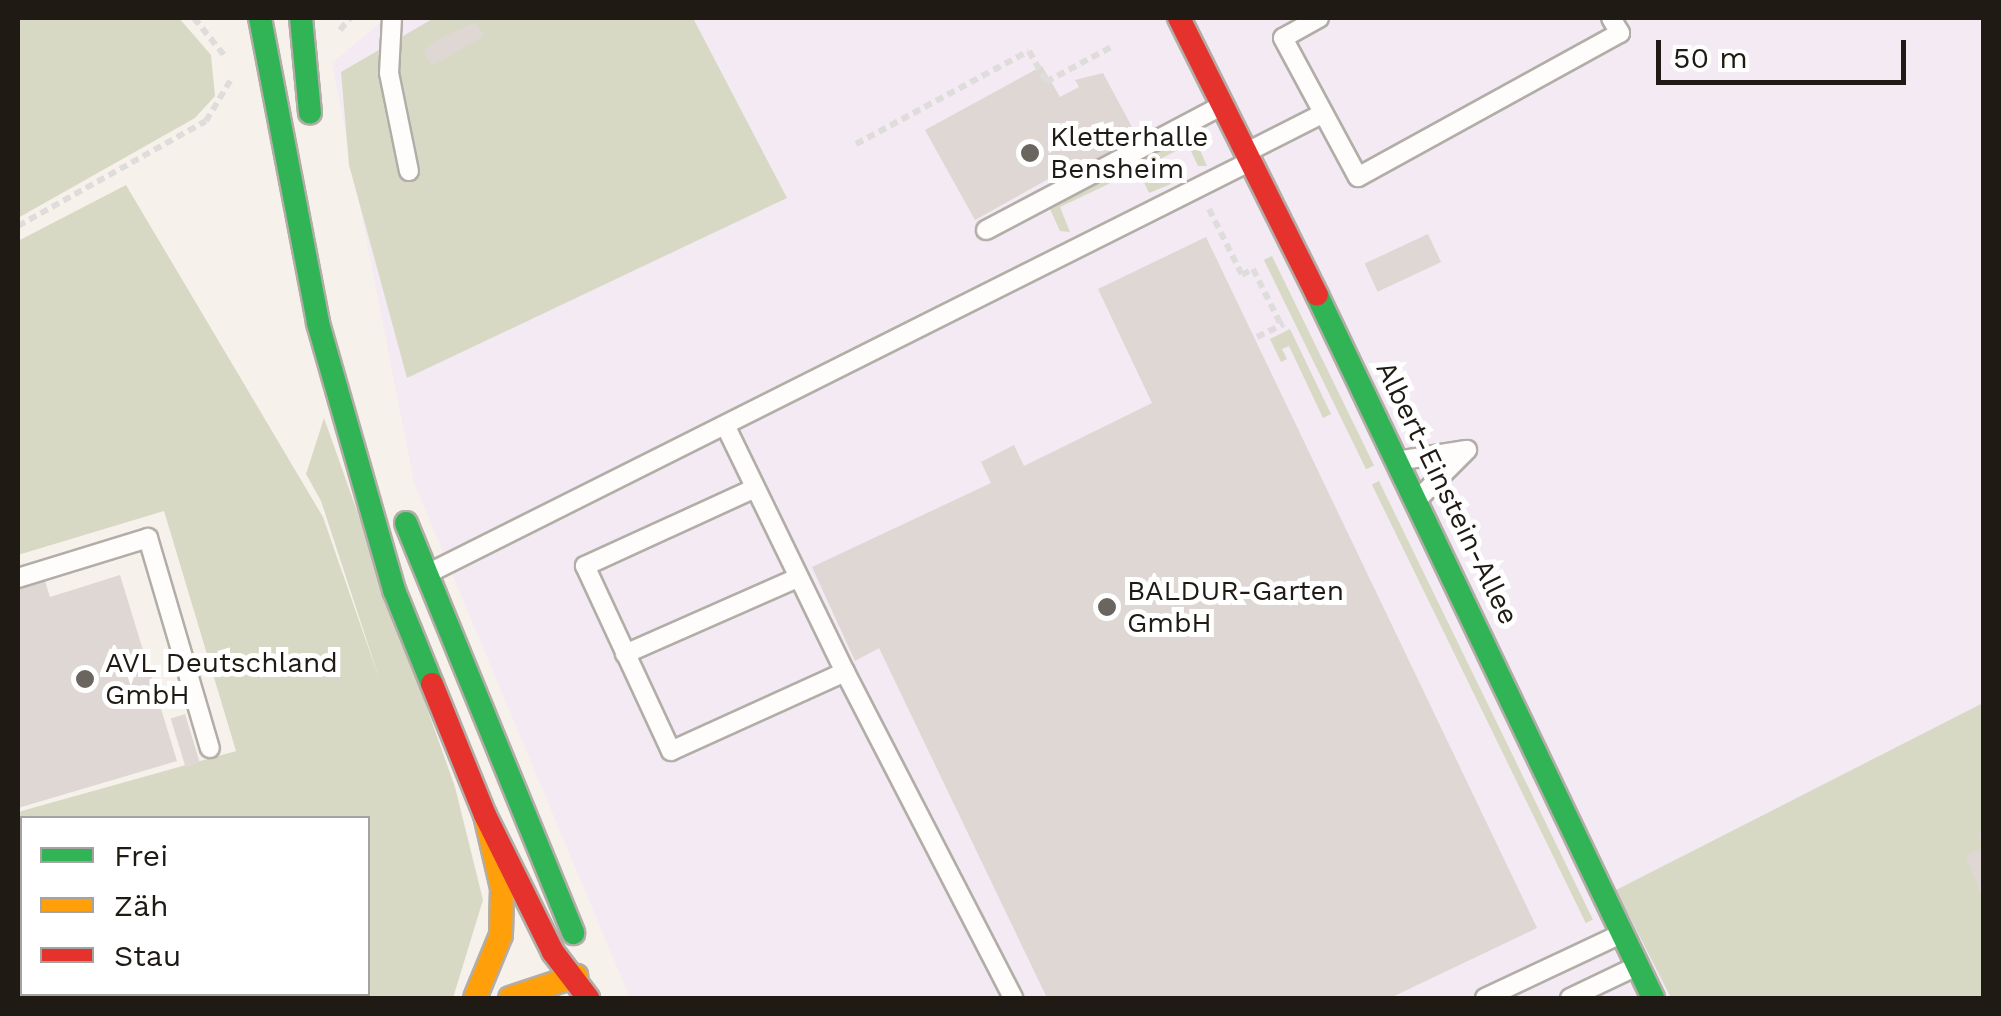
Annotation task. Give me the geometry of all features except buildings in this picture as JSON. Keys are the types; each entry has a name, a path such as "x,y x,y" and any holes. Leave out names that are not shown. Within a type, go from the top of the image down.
{"main road":[{"path":"260,18 318,322 348,442 394,590 485,815 553,952 576,976 588,998"},
{"path":"300,18 315,146"},
{"name":"Albert-Einstein-Allee","path":"1180,18 1418,499 1653,998"},
{"path":"399,502 424,575 544,853 576,940 576,976"},
{"path":"475,998 501,936 502,888 485,815"},
{"path":"510,998 576,976"}],"lane":[{"path":"392,18 389,74 409,171"},
{"path":"1319,18 1282,38 1358,177 1620,33 1611,18"},
{"path":"986,230 1223,105"},
{"path":"424,575 1198,187 1322,114"},
{"path":"726,426 798,578 1012,998"},
{"path":"1399,460 1467,450 1418,499"},
{"path":"754,488 585,566 671,751 845,672"},
{"path":"18,578 148,538 210,748"},
{"path":"625,654 798,578"},
{"path":"1485,998 1621,934"},
{"path":"1570,998 1637,966"}],"path":[{"path":"18,226 206,121 227,96 229,70 223,50 194,18"},
{"path":"856,144 1029,50 1046,82 1115,45"},
{"path":"229,70 271,66"},
{"path":"1198,187 1242,274 1253,269 1281,326"},
{"path":"1257,336 1290,322"}],"shaded area":[{"path":"386,18 1983,18 1983,998 630,998 414,483 332,63"}],"green space":[{"path":"18,18 179,18 211,55 215,96 195,118 18,218"},
{"path":"434,18 693,18 787,198 407,378 349,165 341,72"},
{"path":"1191,129 1207,166 1198,166 1188,145 1160,159 1171,184 1149,193 1138,170 1060,207 1070,232 1060,231 1050,209"},
{"path":"126,185 323,517 380,681 321,501 306,474 324,418 455,787 483,900 453,998 18,998 18,812 236,751 164,511 18,555 18,241"},
{"path":"1272,256 1374,465 1366,469 1264,260"},
{"path":"1290,329 1331,414 1323,418 1289,346 1282,349 1287,359 1281,362 1270,339"},
{"path":"1379,481 1593,920 1586,923 1372,485"},
{"path":"1983,703 1983,998 1671,998 1616,890"}],"traffic: fast":[{"path":"260,18 318,323 394,590 432,684"},
{"path":"301,18 310,113"},
{"path":"1317,295 1653,998"},
{"path":"406,523 573,933"}],"traffic: slow":[{"path":"475,998 501,935 502,888 485,815"},
{"path":"510,998 576,976"}],"traffic: jam":[{"path":"1179,18 1317,295"},
{"path":"432,684 485,815 553,952 588,998"}],"place":[{"name":"Kletterhalle Bensheim","path":"1030,153"},
{"name":"BALDUR-Garten GmbH","path":"1107,607"},
{"name":"AVL Deutschland GmbH","path":"85,679"}]}
